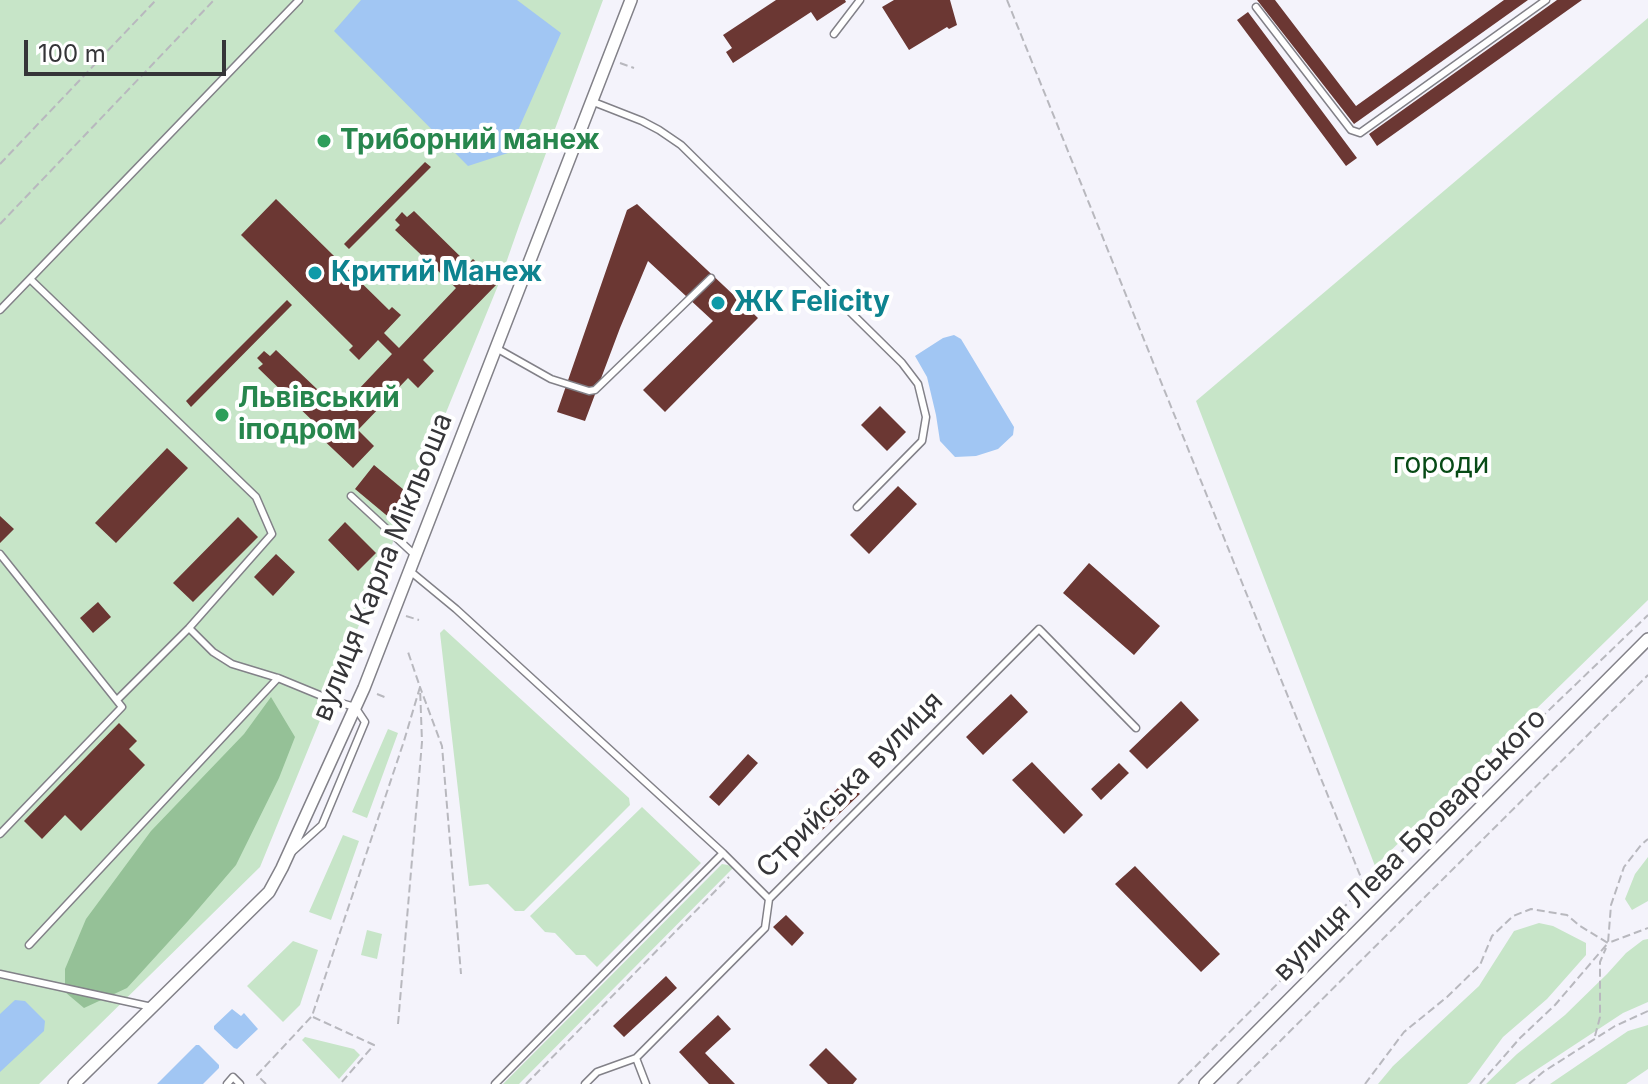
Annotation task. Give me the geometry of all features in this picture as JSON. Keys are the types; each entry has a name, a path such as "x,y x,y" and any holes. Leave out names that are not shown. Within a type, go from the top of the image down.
{"street":[{"name":"вулиця Карла Мікльоша","path":"74,1084 269,892 290,854 355,707 416,556 631,0"},
{"name":"вулиця Лева Броварського","path":"1205,1084 1648,639"}],"lane":[{"path":"0,310 299,0"},
{"path":"834,34 860,0"},
{"path":"1256,7 1351,130 1360,133 1546,0"},
{"path":"591,101 642,121 681,145 902,363 918,384 926,417 922,441 857,507"},
{"path":"496,348 551,379 589,391 595,390 711,278"},
{"path":"30,279 256,497 272,534 189,628 117,700"},
{"path":"351,496 416,556"},
{"path":"0,554 122,707 0,834"},
{"name":"Стрийська вулиця","path":"410,571 456,609 723,853 769,899 1039,629 1136,728"},
{"path":"189,628 213,652 232,664 355,707 365,722 322,825 290,854"},
{"path":"29,945 278,678"},
{"path":"495,1084 723,853"},
{"path":"585,1084 597,1072 636,1058 765,928 769,899"},
{"path":"0,974 152,1007"},
{"path":"636,1058 646,1084"},
{"path":"227,1084 233,1077 240,1084"}],"path":[{"path":"0,164 156,0"},
{"path":"0,224 214,0"},
{"path":"1007,0 1376,913"},
{"path":"608,58 634,68"},
{"path":"1178,1084 1315,946 1322,928 1648,615"},
{"path":"407,649 442,746 461,974"},
{"path":"1237,1084 1648,675"},
{"path":"266,1084 257,1075 312,1016 420,687"},
{"path":"398,1024 422,742 420,687"},
{"path":"377,694 387,698"},
{"path":"1595,1039 1600,1017 1600,962 1608,943 1611,905 1624,867 1648,839"},
{"path":"526,1084 738,868"},
{"path":"1365,1084 1404,1032 1480,965 1492,936 1513,916 1531,909 1567,915 1608,943"},
{"path":"1480,1084 1520,1038 1555,1005 1608,943 1648,928"},
{"path":"1529,1084 1615,1026 1648,1011"},
{"path":"312,1016 374,1045 340,1084"}],"green space":[{"name":"Львівський іподром","path":"0,0 603,0 499,283 260,867 39,1084 0,1084"},
{"name":"городи","path":"1648,18 1648,600 1375,866 1196,401"},
{"path":"444,629 629,798 630,805 524,911 515,911 488,884 469,886 440,633"},
{"path":"271,697 295,737 279,778 236,865 127,988 84,1008 65,992 65,969 86,919 151,831 244,734"},
{"path":"388,729 398,733 367,818 352,812"},
{"path":"642,807 701,863 597,967 585,955 576,955 555,933 545,932 530,916"},
{"path":"343,835 359,841 331,920 309,912"},
{"path":"1648,857 1648,901 1632,910 1625,899 1635,874"},
{"path":"722,864 733,868 519,1084 503,1084"},
{"path":"1539,923 1553,926 1586,943 1586,955 1547,999 1503,1037 1470,1082 1378,1084 1393,1066 1479,986 1514,931"},
{"path":"367,930 382,934 377,959 361,955"},
{"path":"1648,939 1648,1002 1623,1013 1515,1084 1486,1084 1565,1015 1626,953"},
{"path":"293,941 318,950 300,1005 283,1022 247,986"},
{"path":"1648,1025 1648,1069 1626,1084 1550,1084 1628,1031"},
{"path":"305,1037 354,1049 360,1055 339,1079 302,1040"}],"water":[{"path":"361,0 517,0 561,33 508,153 468,166 334,31"},
{"path":"954,335 961,339 1014,427 1013,435 998,449 976,456 955,457 940,441 927,377 915,356 943,338"},
{"path":"15,1000 25,1001 45,1021 44,1031 0,1072 0,1014"},
{"path":"232,1009 241,1016 244,1013 258,1029 237,1049 214,1029"},
{"path":"196,1045 219,1065 203,1084 157,1084"}],"building":[{"path":"776,0 846,2 817,21 811,12 733,63 726,52 732,48 723,35"},
{"path":"894,0 950,0 957,25 947,27 909,50 882,7"},
{"path":"1257,0 1275,0 1356,106 1504,0 1528,0 1354,124"},
{"path":"1557,0 1582,0 1377,146 1369,134"},
{"path":"1248,12 1357,158 1346,166 1237,20"},
{"path":"425,162 431,167 349,249 344,244"},
{"path":"276,199 389,310 392,307 401,315 384,333 399,348 456,288 395,230 400,225 395,220 402,212 407,217 414,211 468,264 473,259 498,283 423,360 434,371 418,388 408,378 358,430 374,446 353,468 316,433 320,428 258,368 263,364 257,358 264,351 270,356 276,350 339,410 392,354 378,340 359,360 349,350 353,346 241,235"},
{"name":"ЖК Felicity","path":"637,204 758,318 665,412 643,390 713,321 648,261 585,421 557,412 627,210"},
{"path":"287,300 292,305 191,407 186,401"},
{"path":"880,406 906,432 887,451 861,425"},
{"path":"167,448 188,468 116,543 95,523"},
{"path":"374,465 410,495 391,519 355,489"},
{"path":"898,486 917,504 869,554 850,535"},
{"path":"0,516 14,529 0,543"},
{"path":"238,517 258,537 193,602 173,583"},
{"path":"345,522 376,553 358,571 328,540"},
{"path":"276,554 295,572 273,596 254,577"},
{"path":"1089,563 1160,626 1134,655 1063,593"},
{"path":"98,602 111,617 93,633 80,618"},
{"path":"1011,694 1028,712 983,755 966,737"},
{"path":"1181,701 1199,720 1147,769 1129,751"},
{"path":"119,723 137,741 129,749 145,765 81,831 65,815 42,839 24,821"},
{"path":"748,754 758,763 719,806 709,797"},
{"path":"1032,762 1083,815 1064,834 1012,780"},
{"path":"1119,763 1129,773 1101,800 1091,789"},
{"path":"846,780 860,794 817,835 804,821"},
{"path":"1135,866 1220,954 1201,972 1115,884"},
{"path":"786,915 804,933 792,946 773,927"},
{"path":"666,976 677,988 624,1037 613,1026"},
{"path":"718,1015 731,1029 705,1053 735,1084 709,1084 679,1052"},
{"path":"826,1048 857,1079 853,1084 828,1084 809,1065"}],"place":[{"name":"Триборний манеж","path":"324,141"},
{"name":"Критий Манеж","path":"315,273"},
{"name":"ЖК Felicity","path":"718,303"},
{"name":"Львівський іподром","path":"222,415"}]}
